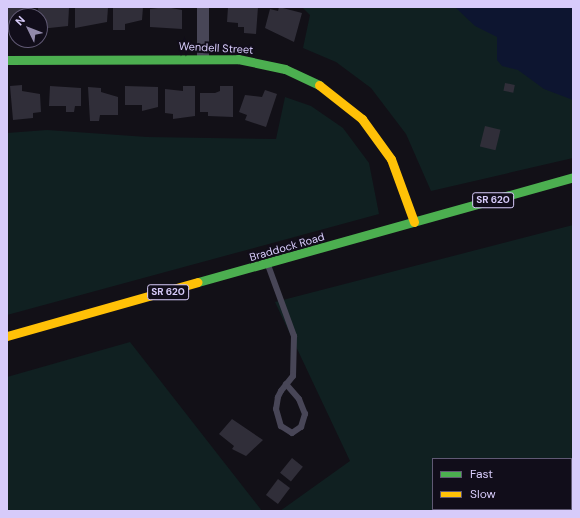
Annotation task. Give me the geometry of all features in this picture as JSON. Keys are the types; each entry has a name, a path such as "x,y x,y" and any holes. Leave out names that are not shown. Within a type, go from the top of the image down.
{"main road":[{"name":"Wendell Street","path":"7,60 238,59 285,69 344,102 366,124 391,160 414,222"},
{"name":"Braddock Road","path":"7,336 268,265 573,177"}],"street":[{"path":"203,7 203,58"}],"lane":[{"path":"268,265 294,336 296,359 293,376 286,384 278,397 276,409 281,426 292,433 301,428 305,414 299,399 286,384"}],"shaded area":[{"path":"302,7 573,7 573,158 431,191 406,134 371,88 336,62 303,48 310,15"},
{"path":"285,97 311,106 343,128 369,163 379,214 7,315 7,133 47,130 147,137 276,139"},
{"path":"573,225 573,511 280,511 350,461 275,302"},
{"path":"130,342 262,511 7,511 7,377"}],"water":[{"path":"455,7 573,7 573,100 544,89 518,70 502,66 497,60 497,37 475,26"}],"building":[{"path":"7,7 29,7 8,8 7,32"},
{"path":"75,7 108,7 107,22 75,28"},
{"path":"113,7 143,7 142,20 125,24 125,30 113,30"},
{"path":"166,7 182,10 182,29 150,27 150,9"},
{"path":"228,7 258,7 256,34 244,33 244,27 238,27 238,23 227,22"},
{"path":"279,7 302,13 294,42 265,28 270,9 278,11"},
{"path":"48,8 69,8 68,26 48,28"},
{"path":"505,83 515,85 513,93 503,91"},
{"path":"22,85 22,91 40,94 41,112 33,113 33,118 13,120 10,86"},
{"path":"50,86 81,88 81,106 75,106 74,112 66,112 66,106 49,106"},
{"path":"125,86 158,87 158,107 142,111 142,105 125,105"},
{"path":"183,86 195,86 195,116 173,119 173,114 165,113 165,89 183,91"},
{"path":"220,86 233,86 233,117 208,116 208,112 200,112 200,93 215,93 220,91"},
{"path":"88,87 101,88 101,92 118,97 118,115 100,115 99,121 90,121"},
{"path":"265,90 277,94 266,127 245,120 247,115 239,112 245,95 262,97"},
{"path":"485,126 501,130 495,150 480,146"},
{"path":"232,419 263,440 246,456 232,449 234,446 219,434"},
{"path":"292,458 303,467 291,482 280,473"},
{"path":"278,479 290,488 278,504 266,495"}],"traffic: fast":[{"path":"7,60 238,59 285,69 319,85"},
{"path":"198,282 573,177"}],"traffic: slow":[{"path":"319,85 362,119 391,159 414,222"},
{"path":"7,336 198,282"}]}
